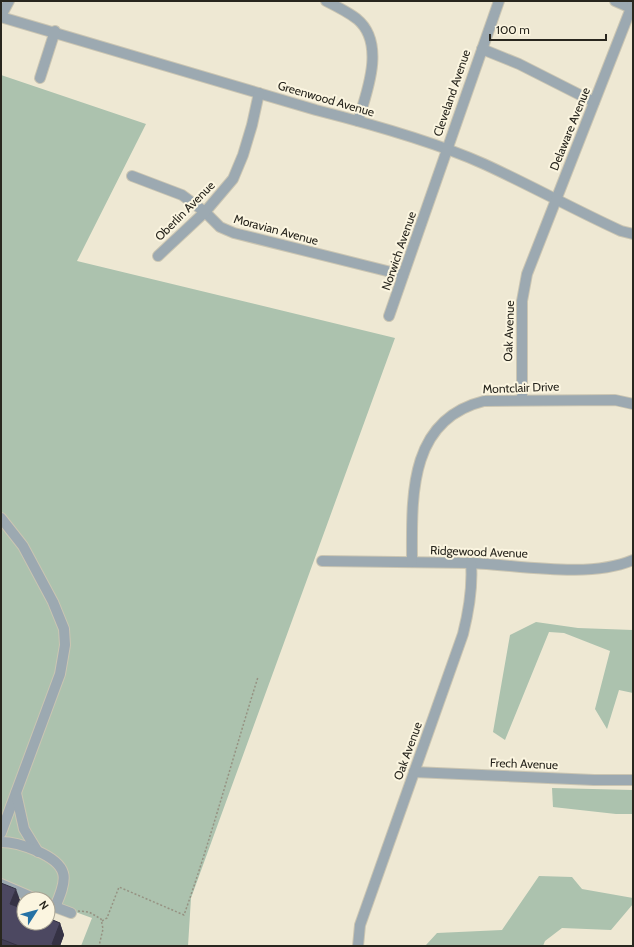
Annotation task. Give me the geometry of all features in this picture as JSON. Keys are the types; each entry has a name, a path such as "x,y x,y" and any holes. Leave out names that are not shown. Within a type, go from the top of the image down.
{"street":[{"path":"1,16 9,1"},
{"path":"326,1 358,20 364,27 371,43 373,59 366,95 358,121"},
{"name":"Cleveland Avenue","path":"432,194 446,149 499,1"},
{"path":"615,1 632,5"},
{"name":"Delaware Avenue","path":"530,264 632,5"},
{"name":"Greenwood Avenue","path":"1,16 358,121 446,149 484,164 556,201 621,231 633,234"},
{"path":"40,78 55,32"},
{"path":"482,49 519,64 594,102"},
{"name":"Oberlin Avenue","path":"158,256 205,212 232,179 244,155 259,93"},
{"name":"Moravian Avenue","path":"132,176 182,195 205,212 220,227 234,233 403,275"},
{"name":"Norwich Avenue","path":"389,316 432,194"},
{"name":"Oak Avenue","path":"522,399 522,301 530,264"},
{"name":"Montclair Drive","path":"412,562 412,499 418,465 431,438 447,419 468,405 484,401 522,399 615,400 633,404"},
{"path":"1,518 17,538 37,570 60,618 65,640 65,656 60,674 1,833"},
{"name":"Ridgewood Avenue","path":"322,561 412,562 589,570 617,567 633,560"},
{"name":"Oak Avenue","path":"358,946 360,925 463,634 470,607 472,583 471,564"},
{"name":"Frech Avenue","path":"414,772 586,780 633,780"},
{"path":"15,792 22,825 38,852"},
{"path":"1,842 11,842 38,852 56,862 63,874 60,894 56,900"},
{"path":"1,884 17,891"},
{"path":"56,907 71,913"}],"path":[{"path":"102,921 107,918 119,887 184,915 217,817 258,677"},
{"path":"71,913 82,911 98,916 102,921 103,929 99,946"}],"green space":[{"path":"1,75 146,124 77,261 395,338 191,898 188,946 81,946 92,918 56,905 56,891 19,891 1,884"},
{"path":"536,622 578,628 633,630 633,693 619,690 607,729 595,709 610,651 564,633 549,632 505,740 493,732 510,635"},
{"path":"552,788 633,790 633,814 616,814 553,807"},
{"path":"539,876 572,877 582,889 633,898 633,904 611,930 562,928 545,941 543,946 426,945 437,933 502,930"}],"building":[{"path":"1,883 16,889 10,904 16,906 16,931 56,931 56,921 60,923 52,944 57,946 19,946 1,939"}]}
